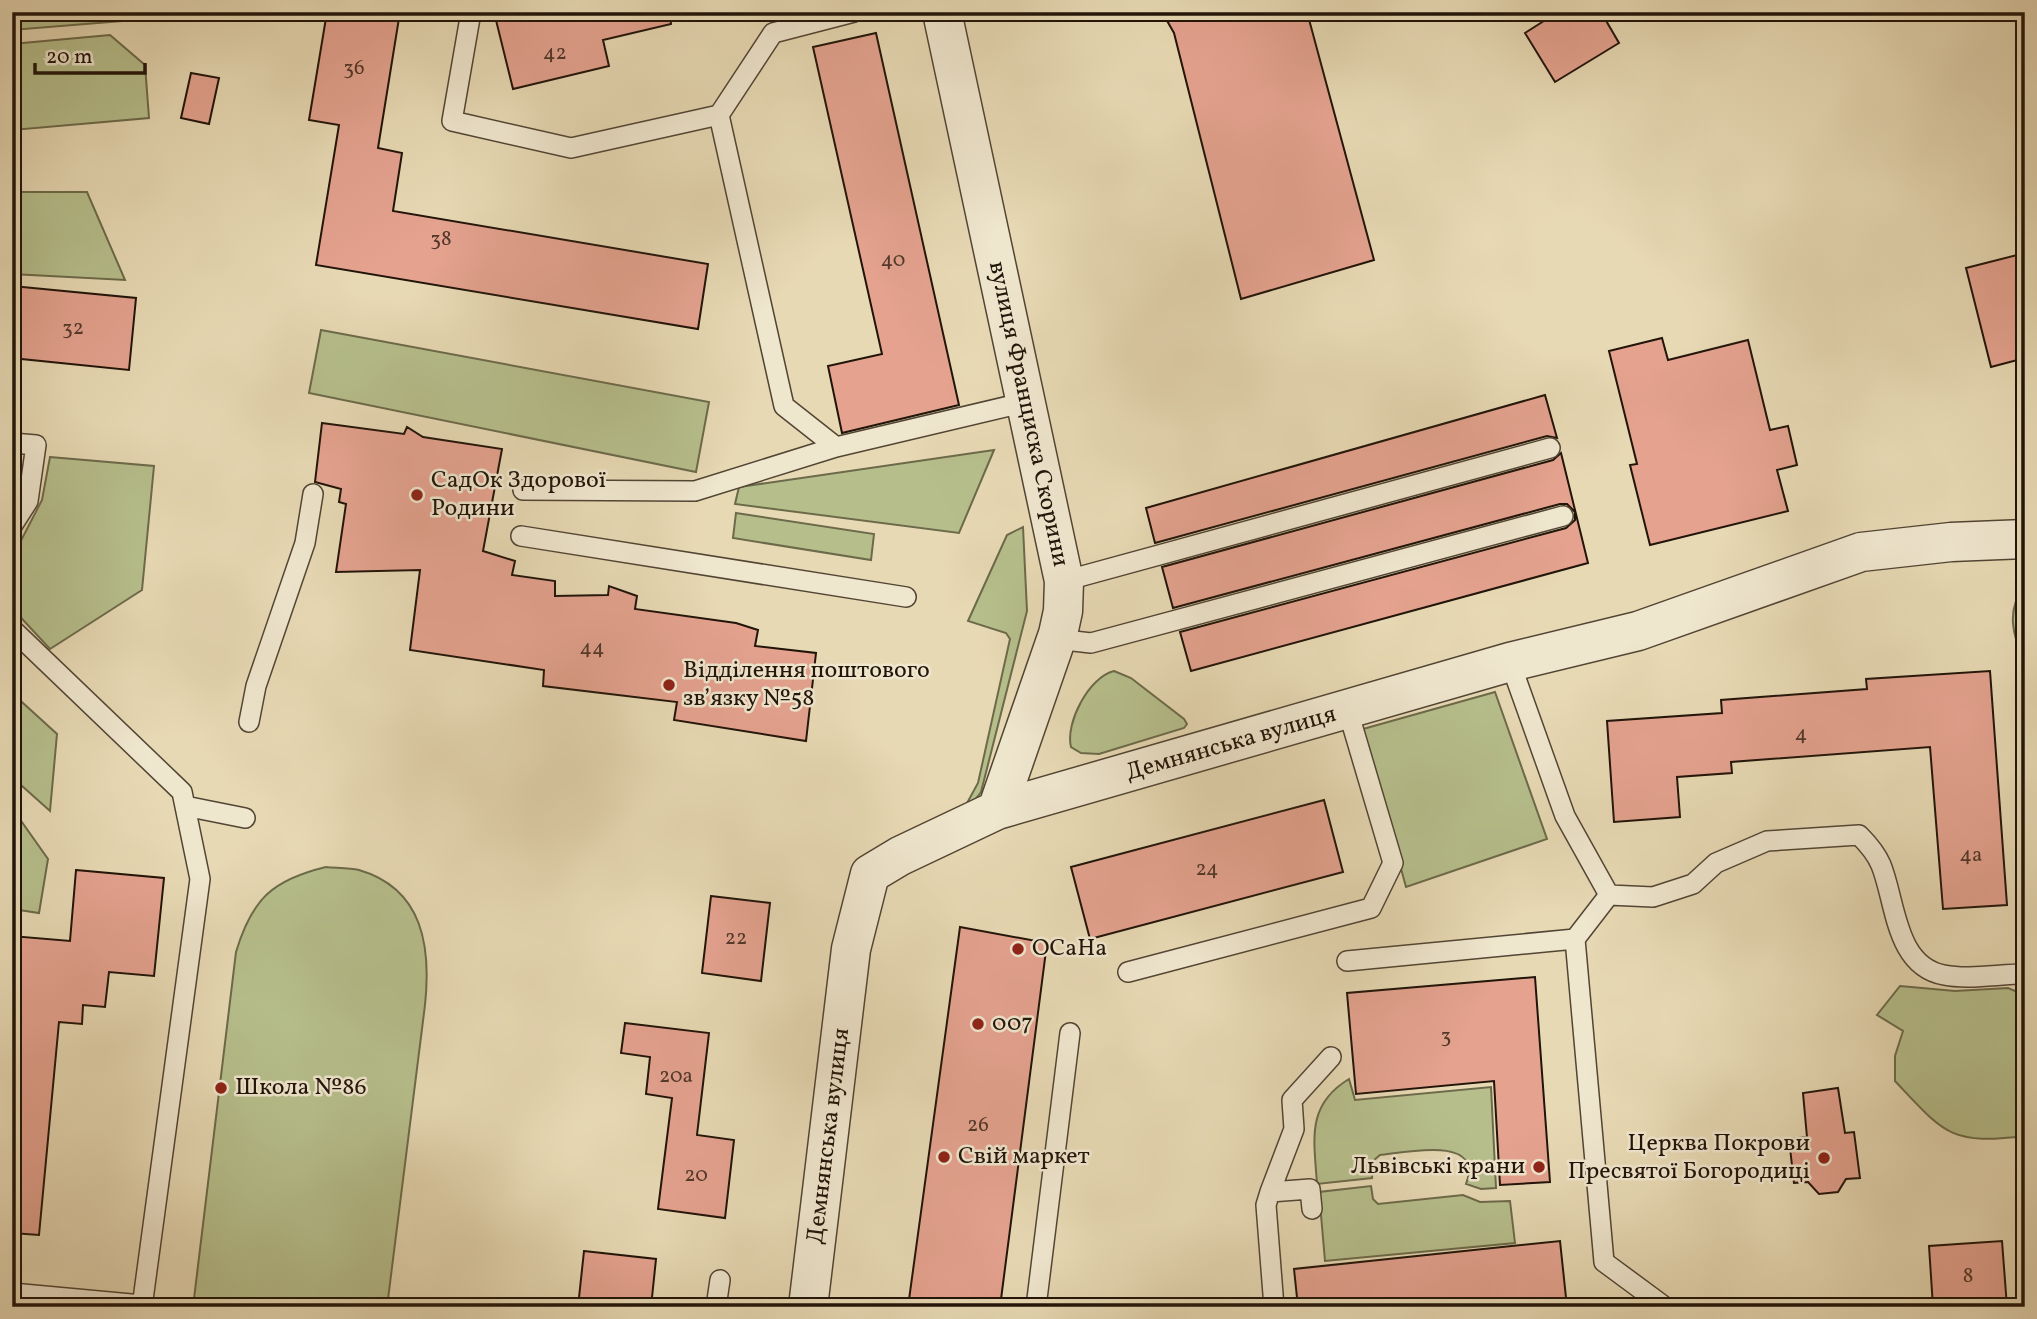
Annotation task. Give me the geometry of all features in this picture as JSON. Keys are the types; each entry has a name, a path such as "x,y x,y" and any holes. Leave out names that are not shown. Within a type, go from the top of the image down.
{"street":[{"name":"вулиця Франциска Скорини","path":"942,12 1064,581 1063,611 1056,639 997,810"},
{"name":"Демнянська вулиця","path":"808,1307 851,948 870,874 901,856 997,810 1348,711 1510,662 1638,631 1861,552 1951,542 2025,539"}],"lane":[{"path":"471,12 452,121 571,148 719,115 773,33 854,12"},
{"path":"719,115 784,406 835,447"},
{"path":"523,491 695,491 835,447 1026,401"},
{"path":"12,443 36,445 28,501 12,526"},
{"path":"1064,581 1550,448"},
{"path":"249,722 256,685 305,543 313,494"},
{"path":"1056,639 1091,643 1563,516"},
{"path":"521,536 906,597"},
{"path":"12,629 183,792 200,879 142,1306 12,1293"},
{"path":"1510,662 1565,816 1609,895"},
{"path":"1128,972 1371,908 1392,863 1348,711"},
{"path":"185,806 245,818"},
{"path":"1609,895 1653,897 1693,884 1716,863 1768,841 1859,835 1881,865 1900,931 1910,952 1927,970 1946,976 2025,974"},
{"path":"1609,895 1575,939 1604,1262 1665,1307"},
{"path":"1347,961 1575,939"},
{"path":"1036,1307 1070,1033"},
{"path":"1274,1307 1266,1205 1294,1129 1292,1100 1331,1057"},
{"path":"1270,1192 1310,1189 1312,1209"},
{"path":"716,1307 720,1280"}],"green space":[{"path":"12,12 170,12 171,17 12,30"},
{"path":"110,35 145,65 149,118 13,130 12,44"},
{"path":"12,192 87,192 125,280 12,274"},
{"path":"321,330 709,402 696,472 309,393"},
{"path":"994,450 959,533 735,504 739,487"},
{"path":"50,457 154,466 142,590 50,649 12,608 12,558 42,500"},
{"path":"736,513 874,534 871,560 733,538"},
{"path":"1023,527 1027,611 981,792 971,805 966,805 978,783 1010,639 1006,633 968,621 1007,535"},
{"path":"2025,586 2025,663 2014,634 2013,614 2015,604"},
{"path":"1114,671 1131,678 1184,719 1187,724 1184,728 1099,754 1081,753 1071,747 1072,726 1081,702 1096,682"},
{"path":"1495,692 1547,839 1406,887 1363,729"},
{"path":"12,693 57,734 50,811 12,777"},
{"path":"12,808 48,859 39,913 12,909"},
{"path":"326,867 359,870 381,879 398,891 419,923 424,942 427,984 425,1005 387,1307 193,1307 236,952 249,918 267,894 291,878"},
{"path":"1900,986 1955,991 2008,988 2025,995 2025,1080 2016,1089 2025,1096 2025,1136 1980,1139 1951,1132 1938,1124 1895,1081 1895,1056 1903,1031 1877,1015"},
{"path":"1349,1079 1355,1100 1491,1087 1496,1188 1481,1189 1466,1184 1469,1168 1464,1158 1453,1152 1438,1150 1380,1155 1373,1161 1372,1178 1317,1184 1314,1138 1319,1112 1335,1089"},
{"path":"1371,1186 1373,1199 1378,1204 1463,1195 1480,1202 1510,1201 1515,1243 1325,1261 1319,1192"}],"building":[{"path":"327,12 400,12 378,148 402,153 393,211 708,264 698,329 316,265 339,125 309,120"},
{"path":"494,12 670,12 671,24 603,40 609,66 513,89"},
{"path":"1162,12 1307,12 1374,260 1241,299 1174,33"},
{"path":"1558,12 1601,12 1619,43 1555,82 1525,33"},
{"path":"876,33 959,405 842,433 828,366 882,354 813,47"},
{"path":"191,73 219,78 209,124 181,118"},
{"path":"2025,253 2025,358 1991,367 1966,268"},
{"path":"12,286 136,298 129,370 12,358"},
{"path":"1662,338 1668,360 1748,340 1770,430 1788,426 1797,465 1777,470 1788,511 1650,545 1630,465 1637,464 1609,351"},
{"path":"1545,395 1557,438 1547,436 1155,543 1146,508"},
{"path":"322,423 404,434 407,427 423,437 502,449 483,551 515,561 512,575 555,581 555,596 608,595 609,586 637,596 635,609 736,623 758,630 755,646 816,653 806,741 674,720 677,702 543,686 544,670 410,650 420,570 336,572 346,504 339,502 341,489 315,482"},
{"path":"1561,453 1588,563 1191,671 1180,632 1566,528 1575,520 1575,512 1567,504 1560,504 1173,608 1162,567 1553,460"},
{"path":"1990,671 2007,905 1943,909 1930,747 1731,762 1732,773 1677,777 1680,817 1614,822 1607,721 1722,713 1721,700 1867,689 1866,679"},
{"path":"1324,800 1343,872 1090,939 1071,867"},
{"path":"76,870 164,878 154,976 109,972 105,1007 83,1005 82,1024 59,1022 39,1235 12,1233 12,936 70,941"},
{"path":"711,896 770,903 761,981 702,973"},
{"path":"960,927 1047,943 1000,1307 908,1307"},
{"path":"1535,977 1550,1182 1500,1185 1494,1081 1356,1094 1347,993"},
{"path":"625,1023 709,1033 697,1135 734,1140 725,1218 658,1209 672,1098 646,1094 650,1057 621,1053"},
{"name":"Церква Покрови Пресвятої Богородиці","path":"1838,1088 1845,1133 1854,1132 1860,1178 1846,1179 1838,1192 1819,1194 1808,1182 1794,1183 1789,1139 1807,1137 1803,1093"},
{"path":"1560,1241 1567,1307 1298,1307 1294,1269"},
{"path":"2002,1241 2007,1307 1933,1307 1929,1246"},
{"path":"584,1251 656,1259 651,1307 578,1307"}],"place":[{"name":"СадОк Здорової Родини","path":"417,495"},
{"name":"Відділення поштового зв’язку №58","path":"669,685"},
{"name":"ОСаНа","path":"1018,949"},
{"name":"007","path":"978,1024"},
{"name":"Школа №86","path":"221,1088"},
{"name":"Свій маркет","path":"944,1157"},
{"name":"Церква Покрови Пресвятої Богородиці","path":"1824,1158"},
{"name":"Львівські крани","path":"1539,1167"}]}
